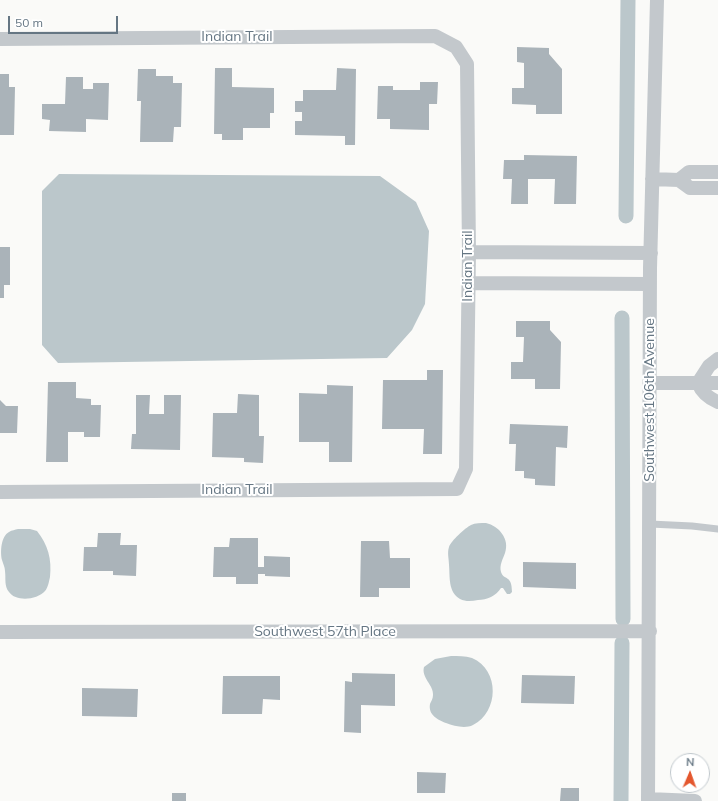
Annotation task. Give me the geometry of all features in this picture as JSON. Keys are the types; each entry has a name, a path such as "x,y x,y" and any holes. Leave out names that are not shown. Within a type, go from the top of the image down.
{"street":[{"name":"Southwest 106th Avenue","path":"648,800 650,631 650,284 657,0"},
{"name":"Indian Trail","path":"0,39 435,36 456,47 467,64 468,252 466,469 457,489 0,492"},
{"path":"679,180 689,172 718,172"},
{"path":"652,179 679,180 690,188 718,188"},
{"path":"468,252 651,253"},
{"path":"468,283 650,284"},
{"path":"698,384 709,366 718,359"},
{"path":"650,383 718,384"},
{"path":"698,384 708,397 718,402"},
{"name":"Southwest 57th Place","path":"0,632 650,631"},
{"path":"648,800 695,801"}],"lane":[{"path":"650,524 718,529"}],"shaded area":[{"path":"59,174 380,176 416,202 429,231 425,304 412,330 387,358 58,363 42,345 42,191"},
{"path":"486,523 499,530 505,538 506,548 501,564 501,572 502,575 511,583 512,592 507,594 503,588 501,588 497,593 488,598 471,601 462,600 453,592 450,584 449,547 455,538 471,525"},
{"path":"18,529 30,529 37,531 44,542 50,558 50,577 47,588 41,594 27,599 16,597 7,590 5,570 1,557 4,537 11,531"},
{"path":"451,656 464,656 472,658 481,664 488,672 491,681 493,691 488,711 482,719 467,727 452,725 437,719 432,714 430,708 433,698 433,691 424,675 424,667 435,659"}],"building":[{"path":"517,47 549,48 549,54 562,69 562,114 536,114 536,105 512,104 512,88 524,88 524,63 517,62"},
{"path":"215,68 232,68 232,87 274,88 274,113 270,113 270,128 243,128 243,140 222,140 222,134 214,134"},
{"path":"337,68 356,69 355,145 345,145 345,136 295,135 295,121 302,121 302,112 295,112 295,101 303,101 303,90 336,90"},
{"path":"138,69 156,69 156,76 173,76 173,83 182,83 181,127 174,127 173,142 140,142 141,101 137,101"},
{"path":"0,74 9,74 9,87 15,87 14,135 0,135"},
{"path":"66,77 83,77 83,89 93,89 93,83 109,83 108,120 86,119 86,132 49,131 50,120 42,119 42,104 65,104"},
{"path":"420,82 438,82 437,104 429,104 429,130 390,129 390,119 377,119 378,86 393,86 393,90 420,90"},
{"path":"524,155 577,156 576,204 554,204 555,179 528,179 528,204 511,204 512,179 503,179 504,160 524,160"},
{"path":"0,247 10,247 10,285 4,285 4,298 0,298"},
{"path":"516,321 550,321 550,330 561,342 560,389 535,389 535,379 511,379 511,362 523,362 524,337 516,337"},
{"path":"427,370 443,370 442,454 423,454 424,429 382,429 383,380 427,380"},
{"path":"48,382 76,382 76,398 91,399 91,405 101,405 100,437 84,437 84,432 68,432 68,462 46,462"},
{"path":"327,385 353,386 352,462 329,462 329,442 299,442 299,393 327,394"},
{"path":"238,394 259,395 259,436 264,436 263,463 244,462 244,458 212,457 213,413 237,413"},
{"path":"136,395 150,395 149,414 164,414 164,395 181,395 180,450 131,449 132,434 136,434"},
{"path":"0,400 6,406 18,406 17,433 0,433"},
{"path":"510,424 568,426 567,448 556,447 555,486 535,485 535,479 524,478 524,471 515,471 516,444 509,444"},
{"path":"98,533 121,533 120,545 137,545 136,576 113,575 113,571 83,571 84,547 97,547"},
{"path":"230,538 258,538 258,567 264,567 264,556 290,557 290,577 265,576 265,574 258,574 258,584 236,584 236,577 213,577 214,547 229,547"},
{"path":"361,541 389,541 390,558 410,558 410,588 379,588 379,597 360,597"},
{"path":"523,562 576,563 576,589 523,587"},
{"path":"352,673 395,674 395,706 361,705 361,733 344,732 345,681 352,682"},
{"path":"522,675 575,676 574,704 521,703"},
{"path":"223,676 280,676 280,700 263,699 262,714 222,714"},
{"path":"82,688 138,689 137,717 82,716"},
{"path":"417,772 446,773 445,793 417,793"},
{"path":"561,788 579,788 579,801 560,801"},
{"path":"172,793 186,793 186,801 172,801"}],"waterway":[{"path":"626,216 628,0"},
{"path":"622,318 623,619"},
{"path":"621,801 622,643"}]}
